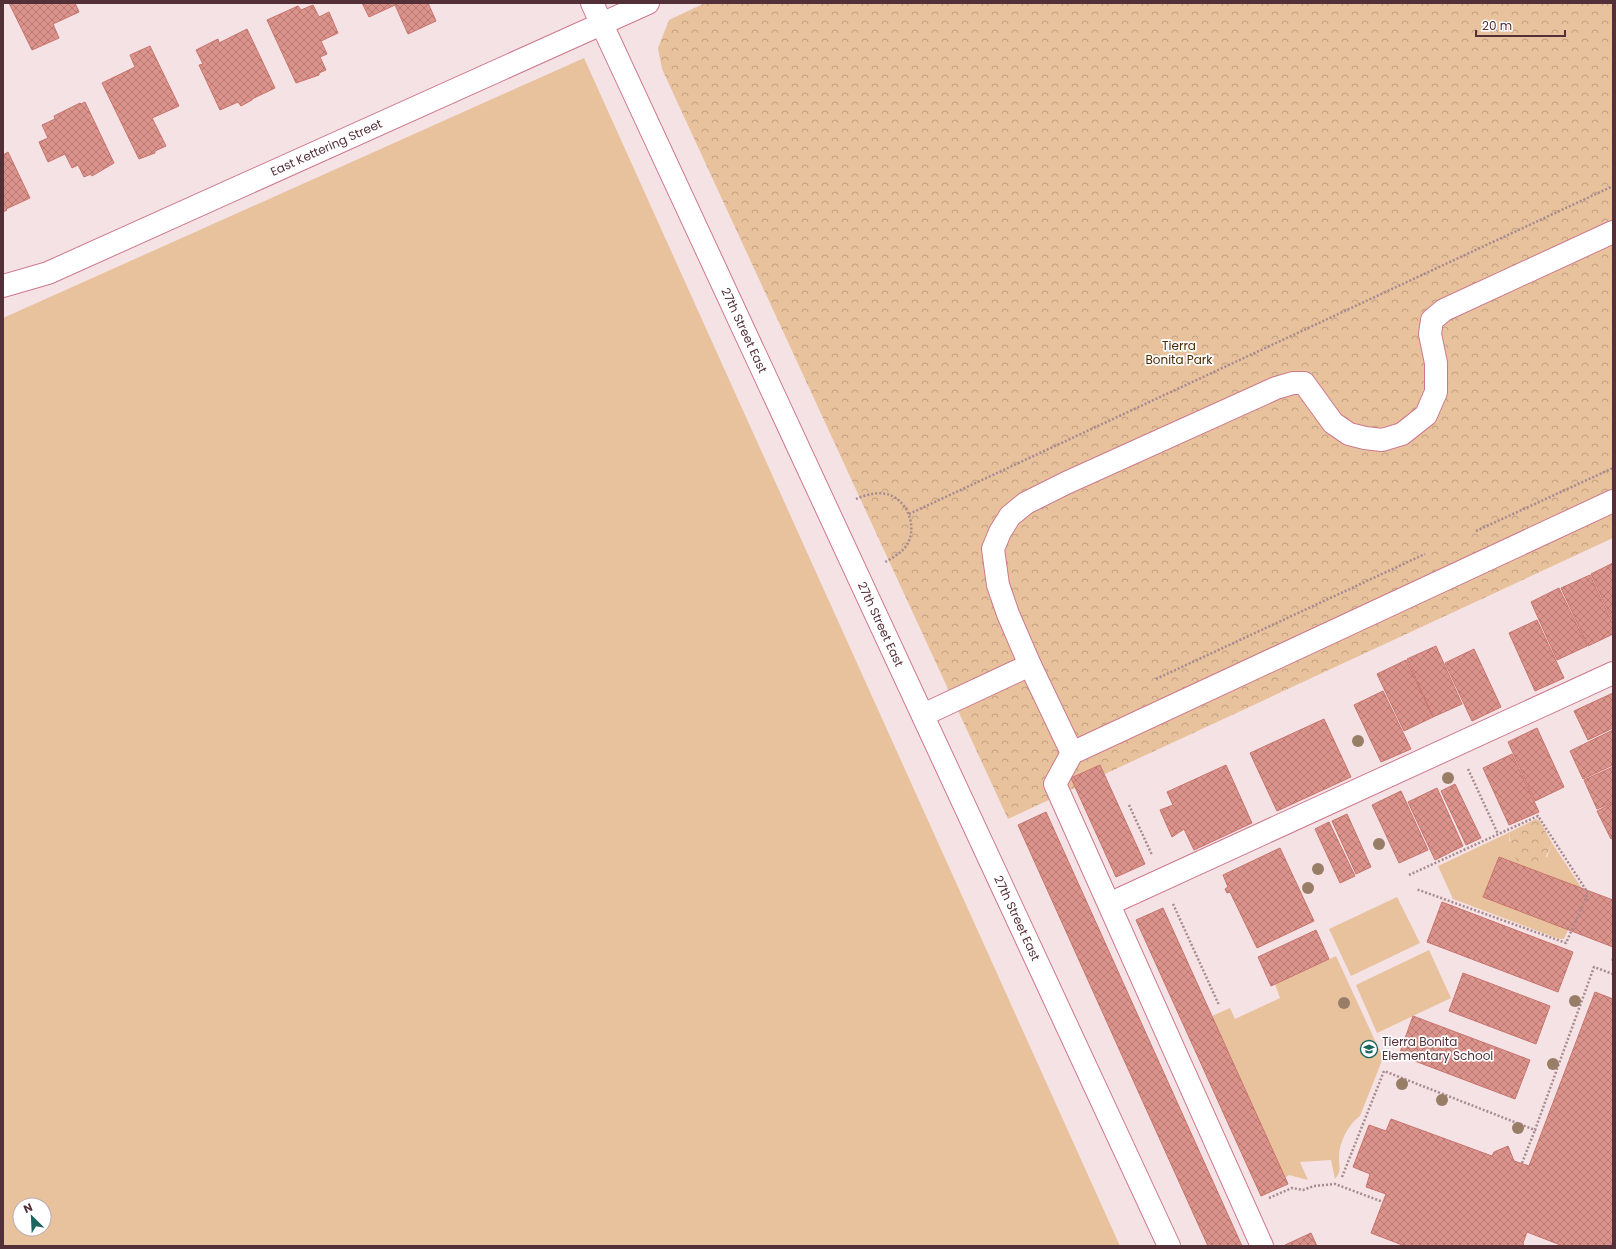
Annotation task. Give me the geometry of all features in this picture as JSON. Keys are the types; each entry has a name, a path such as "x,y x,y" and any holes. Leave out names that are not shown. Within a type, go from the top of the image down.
{"street":[{"name":"27th Street East","path":"592,3 1169,1246"},
{"name":"East Kettering Street","path":"3,286 48,273 648,3"},
{"path":"1072,753 1030,665 1008,614 998,585 992,549 1010,516 1026,503 1066,483 1276,388 1293,383 1304,383 1333,422 1349,434 1382,440 1402,434 1426,415 1436,392 1436,363 1430,334 1432,320 1451,307 1613,232"},
{"path":"1262,1246 1056,784 1072,753 1613,501"},
{"path":"923,716 1030,665"},
{"path":"1109,904 1613,673"}],"path":[{"path":"909,514 1613,186"},
{"path":"1476,531 1613,468"},
{"path":"856,499 873,493 894,496 902,503 909,514 911,532 908,543 892,559 884,562"},
{"path":"1156,679 1425,554"},
{"path":"1457,745 1498,834"},
{"path":"1409,875 1538,816 1588,893 1566,943 1416,889"},
{"path":"1613,959 1613,963"},
{"path":"1522,1164 1594,967 1613,974"},
{"path":"1342,1177 1384,1071 1535,1130"},
{"path":"1292,1188 1303,1190 1314,1186 1335,1184 1383,1202"}],"green space":[{"name":"Tierra Bonita Park","path":"705,3 1613,3 1613,538 1008,819 662,69 658,48 669,20"},
{"path":"584,58 1120,1246 3,1246 3,318"},
{"path":"1536,819 1540,821 1552,843 1543,860 1537,866 1527,870 1519,863 1513,854 1510,843 1510,832"},
{"path":"1510,832 1509,841 1547,857 1552,843 1585,893 1564,939 1559,939 1453,899 1438,866"},
{"path":"1397,897 1420,943 1351,976 1329,929"},
{"path":"1429,950 1451,998 1377,1033 1356,985"},
{"path":"1336,956 1383,1058 1360,1116 1348,1129 1342,1140 1339,1152 1340,1167 1335,1179 1331,1160 1300,1162 1308,1180 1289,1175 1285,1178 1212,1016 1230,1008 1235,1019 1280,998 1275,984"}],"building":[{"path":"9,3 75,3 79,12 53,24 59,38 32,50"},
{"path":"362,3 428,3 436,21 408,34 395,5 369,17"},
{"path":"313,5 319,17 329,12 338,33 321,41 327,54 320,57 326,70 319,73 319,75 296,83 267,20 298,6 301,10"},
{"path":"247,29 275,88 241,106 238,102 220,110 199,65 203,64 196,50 218,39 219,43"},
{"path":"150,46 179,106 152,118 166,146 155,151 155,153 139,159 102,83 135,67 130,55"},
{"path":"85,102 114,163 92,176 91,174 84,177 78,165 72,168 65,154 48,162 39,142 48,138 42,125 55,119 54,116"},
{"path":"8,152 30,198 6,209 7,210 3,212 3,155"},
{"path":"1613,563 1613,622 1591,574"},
{"path":"1590,575 1613,625 1613,634 1588,646 1561,588"},
{"path":"1559,588 1587,646 1557,660 1531,602"},
{"path":"1537,620 1564,678 1535,691 1509,633"},
{"path":"1436,646 1462,704 1433,717 1407,659"},
{"path":"1474,649 1501,707 1472,721 1445,663"},
{"path":"1406,660 1433,717 1404,731 1377,674"},
{"path":"1383,691 1411,749 1381,762 1354,705"},
{"path":"1613,693 1613,728 1588,740 1574,711"},
{"path":"1324,719 1351,777 1277,811 1250,753"},
{"path":"1537,728 1564,787 1535,801 1508,742"},
{"path":"1613,730 1613,765 1583,779 1570,751"},
{"path":"1512,754 1539,812 1509,825 1483,768"},
{"path":"1100,765 1145,864 1116,877 1071,778"},
{"path":"1226,765 1252,823 1194,850 1184,829 1172,837 1160,810 1173,805 1167,792"},
{"path":"1613,767 1613,802 1597,809 1584,780"},
{"path":"1455,784 1481,838 1466,845 1441,791"},
{"path":"1437,788 1463,846 1435,860 1408,802"},
{"path":"1401,791 1428,850 1399,863 1372,805"},
{"path":"1613,803 1613,838 1611,839 1597,811"},
{"path":"1046,812 1242,1246 1208,1246 1018,825"},
{"path":"1347,814 1371,867 1356,874 1332,821"},
{"path":"1329,822 1355,876 1340,883 1315,829"},
{"path":"1280,848 1314,921 1257,948 1230,892 1227,893 1225,889 1228,887 1223,875"},
{"path":"1499,857 1613,900 1613,947 1483,897"},
{"path":"1442,902 1573,952 1558,992 1427,942"},
{"path":"1163,908 1288,1184 1261,1196 1136,920"},
{"path":"1316,930 1329,959 1271,986 1258,957"},
{"path":"1463,973 1550,1006 1536,1044 1449,1011"},
{"path":"1595,992 1613,999 1613,1246 1563,1246 1527,1232 1523,1243 1524,1246 1405,1246 1371,1233 1386,1194 1366,1187 1370,1174 1353,1167 1369,1125 1386,1131 1391,1119 1492,1156 1494,1152 1508,1146 1514,1161 1529,1166"},
{"path":"1413,1016 1530,1060 1515,1099 1399,1055"},
{"path":"1311,1233 1317,1246 1285,1246 1285,1245"}],"place":[{"name":"Tierra Bonita Elementary School","path":"1369,1049"}]}
